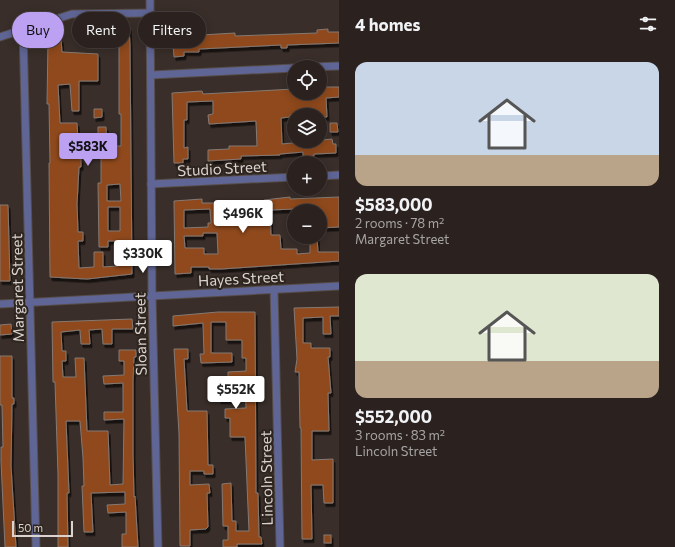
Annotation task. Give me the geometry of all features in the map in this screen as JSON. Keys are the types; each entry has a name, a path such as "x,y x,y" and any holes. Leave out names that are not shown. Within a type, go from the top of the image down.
{"street":[{"name":"Sloan Street","path":"150,0 150,12"},
{"path":"64,16 72,14 138,13"},
{"path":"0,37 12,33"},
{"name":"Margaret Street","path":"23,48 36,547"},
{"name":"Sloan Street","path":"151,48 152,295 158,547"},
{"path":"327,66 339,66"},
{"path":"151,74 287,68"},
{"path":"327,176 339,175"},
{"name":"Studio Street","path":"151,184 287,178"},
{"name":"Hayes Street","path":"0,304 339,286"},
{"name":"Lincoln Street","path":"274,289 280,547"}],"building":[{"path":"328,29 328,32 339,32 339,43 287,45 287,48 281,48 281,45 199,49 199,52 184,52 184,56 174,57 173,48 206,48 206,35 235,33 235,36 317,33 317,30"},
{"path":"130,45 132,274 87,279 50,277 49,104 47,104 48,48 62,48 62,52 98,54 98,81 79,81 79,111 72,111 70,84 58,85 60,123 77,123 79,159 81,159 81,167 79,167 77,204 78,232 83,232 83,241 78,241 79,268 94,267 94,252 103,252 103,267 118,266 118,264 123,264 122,241 108,241 108,247 99,247 98,183 101,183 101,154 98,154 98,127 106,127 107,146 121,146 121,114 119,114 119,48 130,48","holes":["120,184 121,201 107,201 107,185","108,207 120,207 120,231 108,231"]},
{"path":"327,87 339,87 339,97 327,98"},
{"path":"287,89 287,100 326,100 327,108 287,108 287,117 281,118 282,144 287,144 287,148 327,148 327,140 332,139 333,144 336,144 336,153 303,156 303,152 280,155 241,156 241,159 208,161 208,150 229,149 229,146 257,146 256,121 209,124 208,115 213,114 213,101 187,102 187,120 184,120 184,148 188,147 188,159 183,159 183,163 174,163 172,93 202,91 203,94"},
{"path":"94,109 102,109 102,117 94,118"},
{"path":"330,123 337,123 338,132 330,132"},
{"path":"290,197 290,199 339,197 339,227 327,228 327,204 287,204 287,209 270,210 271,235 280,235 281,249 297,249 297,254 310,253 310,244 317,244 318,252 339,252 339,261 221,269 191,267 191,273 175,274 174,201 202,199 202,203 264,202 264,200","holes":["210,209 211,223 208,223 208,227 184,228 184,210","203,233 217,233 218,254 204,254 204,248 185,248 184,236 203,236"]},
{"path":"0,205 8,205 10,281 0,281"},
{"path":"339,307 339,316 330,316 331,334 323,334 323,317 303,318 303,343 311,343 311,348 330,348 330,357 328,357 331,393 328,393 329,431 312,431 312,460 333,459 333,503 324,503 323,485 311,485 312,539 302,539 301,428 299,372 295,372 297,359 294,308"},
{"path":"218,312 255,312 256,493 258,493 259,537 261,537 262,544 237,544 237,547 223,547 223,540 228,540 228,526 223,526 222,484 231,483 232,521 236,521 236,531 249,531 245,437 230,437 230,418 225,418 225,409 246,408 245,381 228,381 228,372 246,371 246,358 242,358 242,340 226,340 226,322 211,322 211,353 232,353 232,362 201,363 200,354 204,354 203,323 173,326 173,316"},
{"path":"132,319 133,329 112,329 112,344 103,344 102,329 89,330 90,344 81,344 80,330 61,332 62,351 66,351 66,361 62,361 63,377 76,377 75,358 84,358 87,431 108,431 110,485 123,484 124,419 104,420 104,412 123,412 123,383 104,384 103,376 124,375 124,361 119,361 119,350 136,350 136,357 134,357 133,380 133,454 134,497 135,496 138,547 122,547 122,534 126,534 126,512 108,513 107,505 125,504 125,492 91,493 93,532 84,532 82,486 84,486 83,458 80,421 66,421 69,493 67,493 68,547 58,547 58,475 55,382 53,382 52,322"},
{"path":"11,324 12,334 0,335 0,325"},
{"path":"174,349 188,349 188,359 184,359 187,411 207,411 208,465 213,465 213,474 204,474 204,471 190,471 190,485 209,484 210,493 207,493 208,527 206,529 190,530 190,546 180,546 179,434"},
{"path":"0,356 12,356 12,398 14,398 14,404 12,404 11,466 16,547 5,547 1,461 1,447 3,447 2,405 0,405"},
{"path":"219,391 229,391 229,400 219,400"},
{"path":"324,535 331,535 331,543 324,543"}]}
